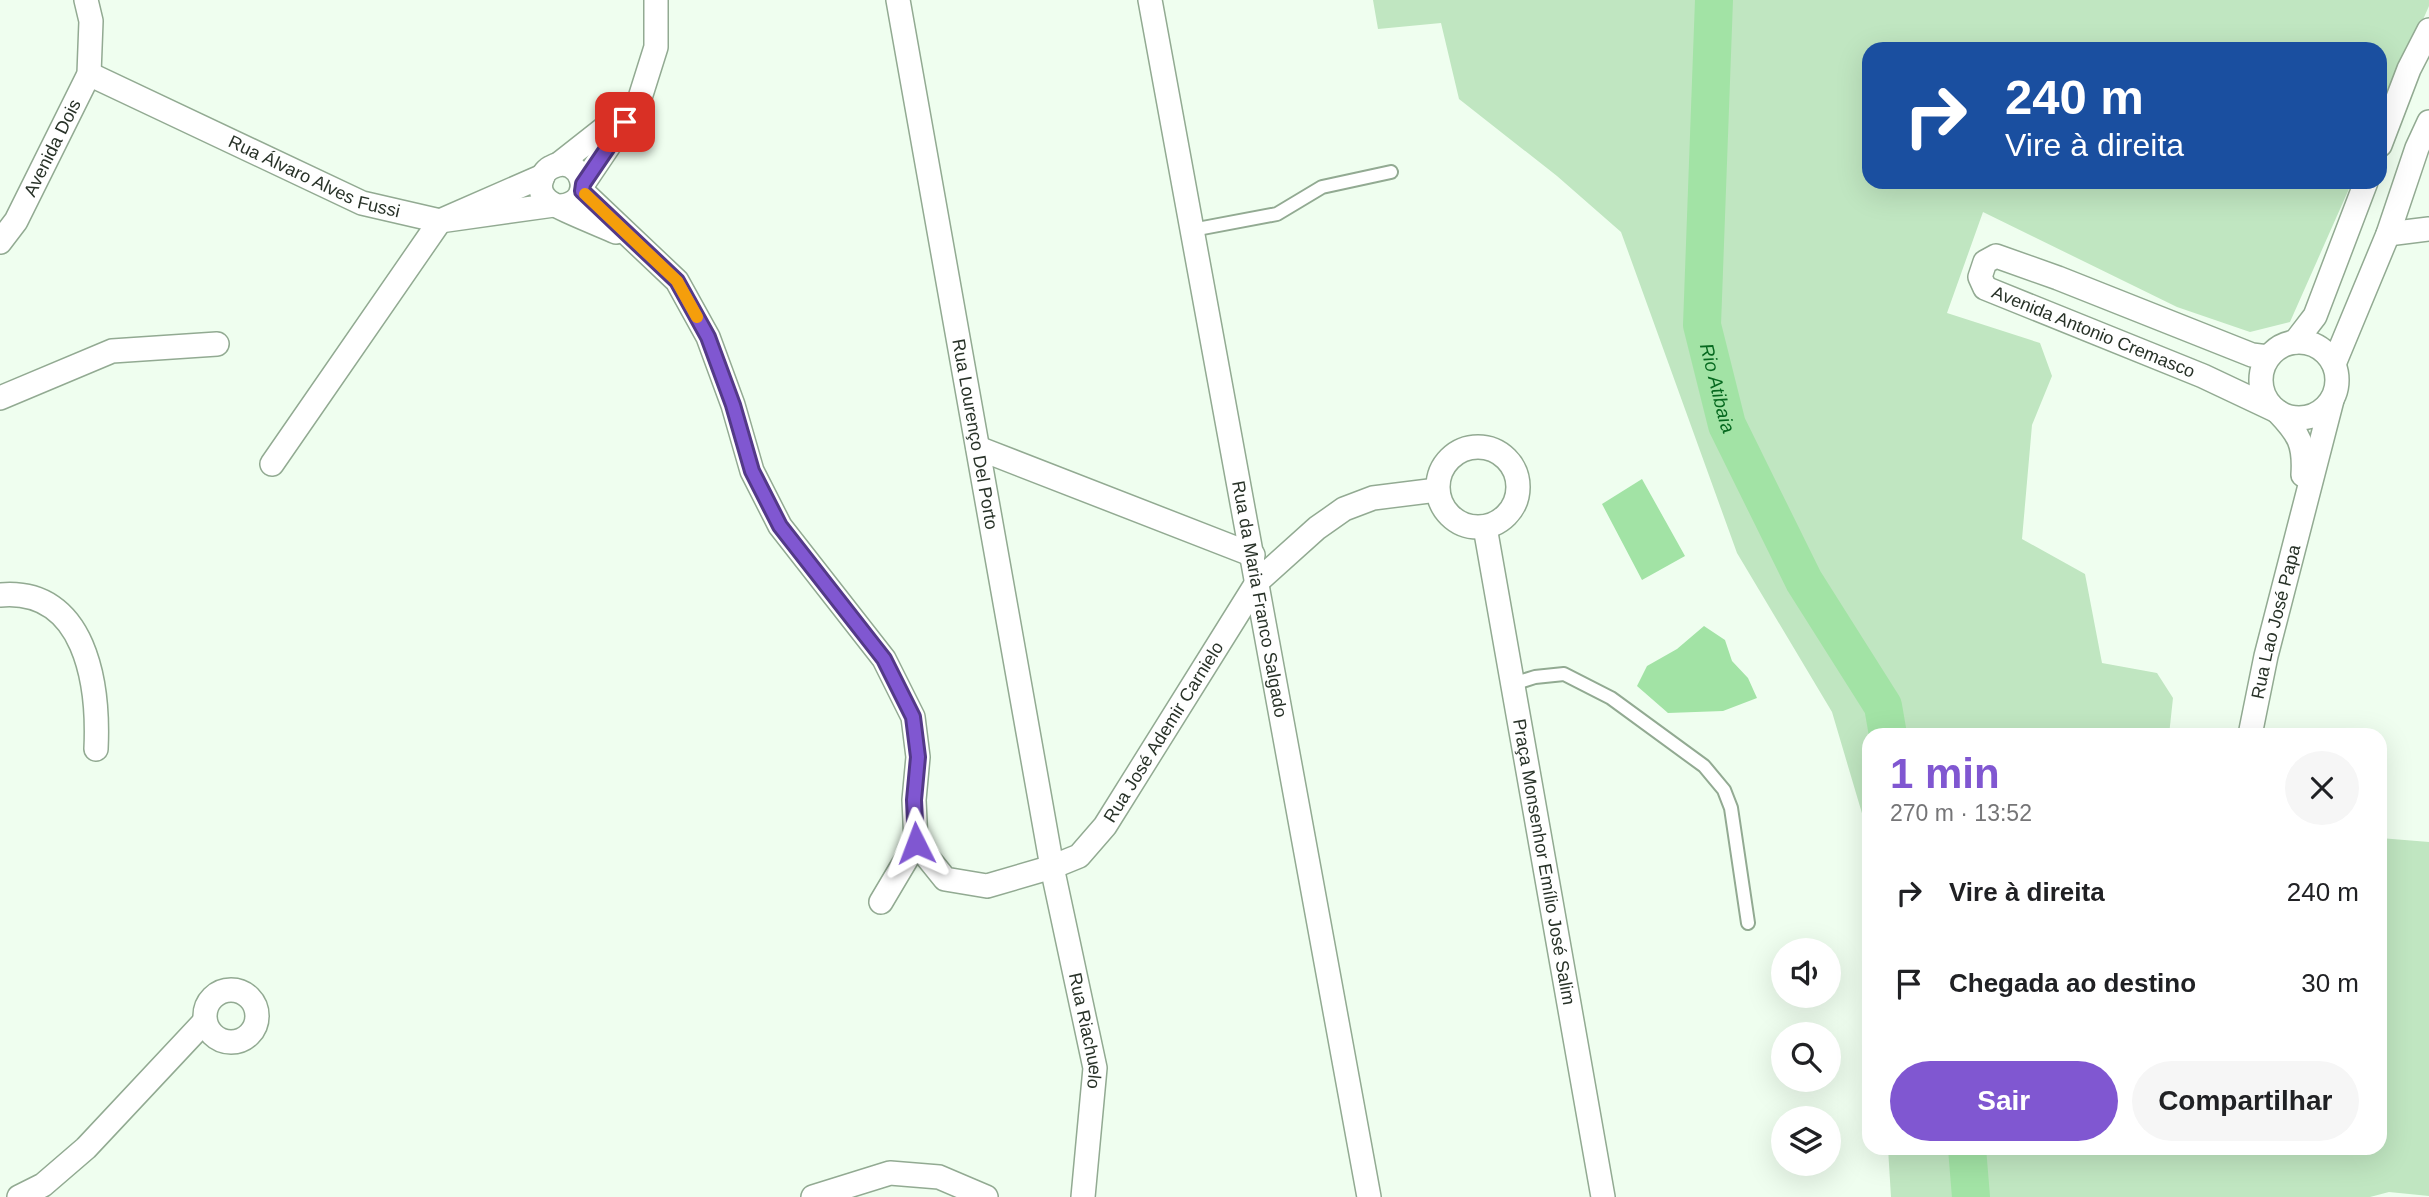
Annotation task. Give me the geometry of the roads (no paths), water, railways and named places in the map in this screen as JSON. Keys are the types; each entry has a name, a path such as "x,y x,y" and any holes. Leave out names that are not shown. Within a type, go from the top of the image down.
{"street":[{"path":"86,0 91,21 89,74"},
{"path":"558,206 574,202 639,101 656,47 656,0"},
{"name":"Rua Lourenço Del Porto","path":"898,0 1052,867"},
{"name":"Rua da Maria Franco Salgado","path":"1150,0 1369,1197"},
{"path":"2387,127 2409,69 2429,30"},
{"name":"Rua Álvaro Alves Fussi","path":"89,74 362,203 440,221 558,206"},
{"name":"Avenida Dois","path":"0,242 89,74"},
{"path":"272,464 440,221 551,170 639,101"},
{"path":"2334,364 2423,158 2429,122"},
{"path":"551,170 573,167 582,178 582,188 631,239 677,281 708,337 733,405 752,471 780,526 884,659 913,717 918,757 914,800 916,843 881,902"},
{"path":"551,170 541,189 548,201 631,239"},
{"path":"2295,342 2315,316 2363,189"},
{"path":"2388,234 2429,229"},
{"name":"Avenida Antonio Cremasco","path":"2268,357 2252,355 1996,256 1985,262 1980,277 1985,288 2180,367 2277,411"},
{"path":"2295,342 2311,343 2325,351 2334,364 2337,382 2332,400 2317,413 2298,418 2277,411 2265,398 2261,385 2262,370 2268,357 2280,346 2295,342"},
{"path":"0,398 113,351 217,344"},
{"name":"Rua Lao José Papa","path":"2251,728 2266,656 2332,400"},
{"name":"Rua Lao José Papa","path":"2277,411 2298,435 2303,449 2302,510"},
{"path":"1473,447 1487,447 1500,452 1510,461 1517,473 1519,487 1509,513 1485,527 1461,523 1450,515 1437,490 1443,468 1450,458 1473,447"},
{"path":"978,448 1253,555"},
{"name":"Rua José Ademir Carnielo","path":"1052,867 1079,856 1105,826 1258,580 1317,528 1344,509 1373,498 1437,490"},
{"name":"Praça Monsenhor Emílio José Salim","path":"1485,527 1603,1197"},
{"path":"0,595 16,594 51,606 77,631 92,674 98,717 96,749"},
{"path":"916,843 945,879 987,886 1052,867"},
{"name":"Rua Riachuelo","path":"1052,867 1095,1068 1083,1197"},
{"path":"19,1197 43,1185 86,1148 205,1021"},
{"path":"813,1197 890,1173 939,1177 986,1197"},
{"path":"881,1197 890,1173"}],"lane":[{"path":"1192,230 1277,214 1322,187 1391,172"},
{"path":"1513,684 1535,677 1564,674 1611,698 1704,766 1724,790 1731,808 1748,923"}],"waterway":[{"name":"Rio Atibaia","path":"1714,0 1702,325 1727,425 1804,581 1883,706 1887,728"},
{"name":"Rio Atibaia","path":"1968,1155 1971,1197"}]}
